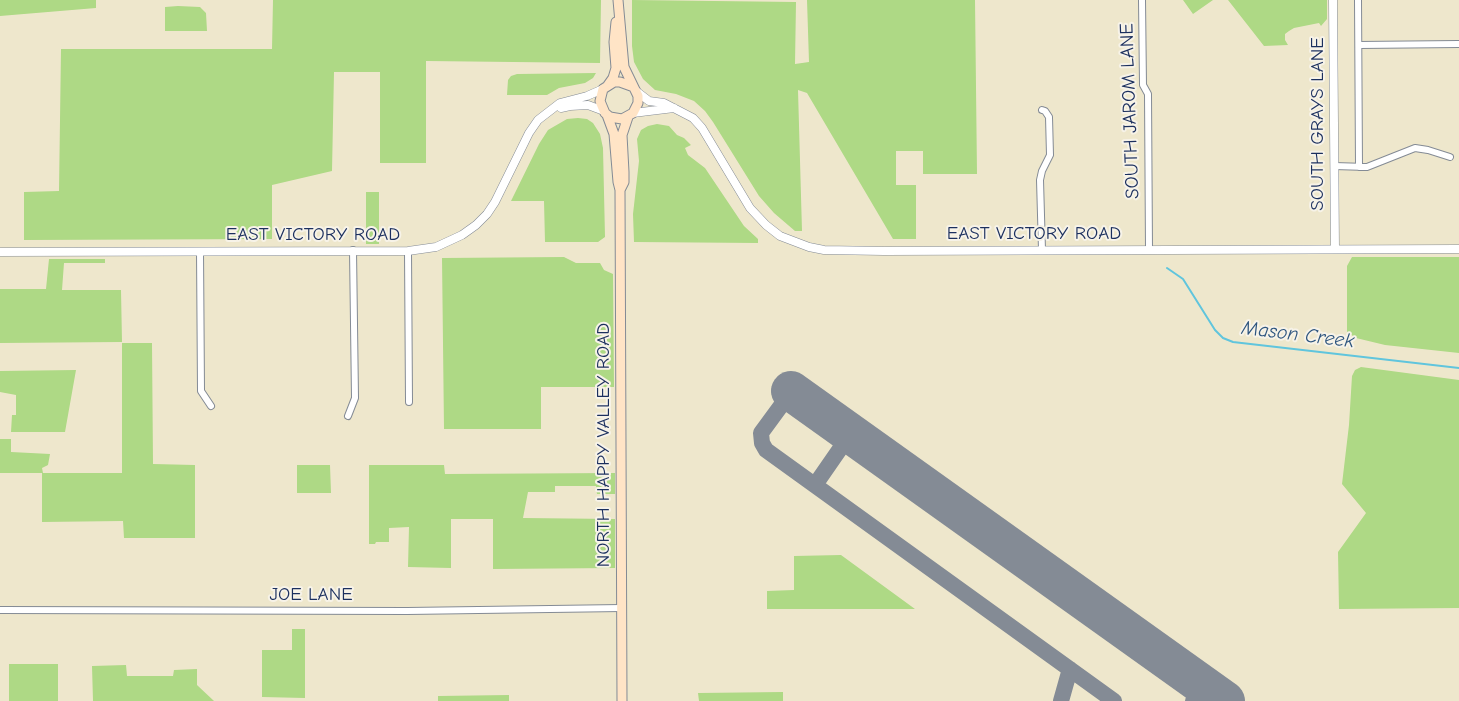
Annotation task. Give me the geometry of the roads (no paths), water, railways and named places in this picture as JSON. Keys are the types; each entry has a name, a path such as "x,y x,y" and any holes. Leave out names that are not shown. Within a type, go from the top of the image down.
{"main road":[{"path":"618,0 624,67 638,102 630,115 616,119 605,113 600,102 606,87 613,78 616,68 615,30 618,14"},
{"path":"606,87 620,82 633,88"},
{"name":"NORTH HAPPY VALLEY ROAD","path":"605,113 616,144 620,190 622,701"},
{"name":"NORTH HAPPY VALLEY ROAD","path":"620,190 624,182 622,135 630,115"}],"street":[{"name":"SOUTH JAROM LANE","path":"1142,0 1142,85 1148,94 1149,250"},
{"name":"SOUTH GRAYS LANE","path":"1333,0 1335,249"},
{"path":"1358,0 1359,167"},
{"path":"1359,45 1459,44"},
{"name":"EAST VICTORY ROAD","path":"0,252 423,250 451,242 476,224 496,202 529,133 538,120 560,103 587,96 606,87"},
{"name":"EAST VICTORY ROAD","path":"633,88 649,101 664,103 693,118 702,128 750,208 766,225 780,236 795,243 824,250 1459,249"},
{"path":"554,108 588,105 605,113"},
{"path":"630,115 674,108"},
{"path":"1042,110 1049,117 1050,155 1040,180 1042,250"},
{"path":"1334,166 1367,167 1379,164 1414,148 1450,157"},
{"path":"348,416 355,398 353,250"},
{"path":"200,251 201,391 212,406"},
{"path":"408,251 409,402"},
{"name":"JOE LANE","path":"0,610 622,608"}],"waterway":[{"name":"Mason Creek","path":"1167,268 1183,279 1215,330 1223,338 1233,342 1459,368"}]}
